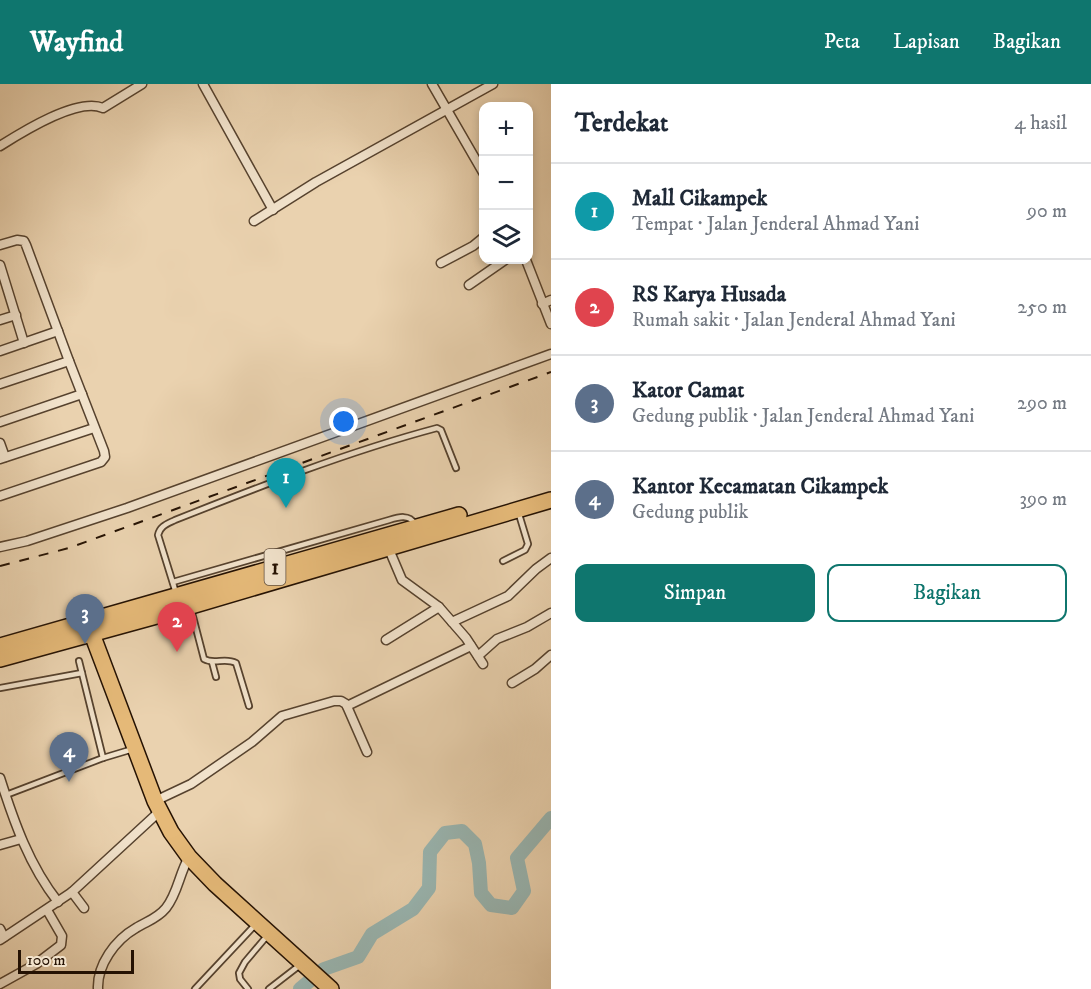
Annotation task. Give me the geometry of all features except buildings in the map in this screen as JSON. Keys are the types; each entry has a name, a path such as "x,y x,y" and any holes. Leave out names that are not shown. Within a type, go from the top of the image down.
{"highway":[{"name":"1","path":"0,646 190,606 223,589 416,526 551,490"},
{"name":"1","path":"0,659 90,628 175,588 223,589 388,547 551,500"},
{"path":"90,628 158,806 171,832 189,857 257,923 331,988"}],"street":[{"path":"0,146 69,111 97,105 103,108 142,84"},
{"path":"203,84 273,210"},
{"path":"432,84 479,167"},
{"path":"254,221 316,182 493,84"},
{"path":"0,245 17,240 24,241 94,428 105,451 105,458 101,462 0,496"},
{"path":"441,263 479,241"},
{"path":"469,285 500,264"},
{"path":"528,264 547,302 551,324"},
{"path":"0,265 24,343"},
{"path":"0,320 16,315"},
{"path":"0,351 58,331"},
{"path":"0,547 47,535 137,505 551,354"},
{"path":"0,384 69,361"},
{"path":"0,422 82,394"},
{"path":"0,443 3,458 94,428"},
{"path":"388,547 402,580 439,607 481,660 498,639 527,627 551,613"},
{"path":"452,622 508,596 551,558"},
{"path":"386,640 439,607"},
{"path":"347,706 471,646"},
{"path":"512,683 535,669 551,655"},
{"path":"2,935 47,910 72,892 158,806 252,742 282,716 340,701 347,706 367,752"},
{"path":"0,778 21,838 37,871 58,902"},
{"path":"0,845 21,838"},
{"path":"98,989 104,962 114,948 135,928 149,923 165,909 174,897 181,871 189,857"},
{"path":"72,892 84,908"},
{"path":"0,984 36,964 61,945 62,936 47,910"}],"lane":[{"path":"416,526 412,519 400,517 175,588 158,535 163,526 175,520 278,480 392,440 436,428 441,430 456,468"},
{"path":"503,561 525,550 528,544 517,510"},
{"path":"190,606 203,656 207,661 229,660 236,663 249,706"},
{"path":"79,661 104,758"},
{"path":"212,662 216,677"},
{"path":"0,688 82,673"},
{"path":"6,795 136,748"},
{"path":"195,989 257,923"},
{"path":"248,989 240,979 239,973 245,962 269,934"},
{"path":"269,989 306,966"}],"waterway":[{"path":"300,989 324,969 358,957 372,934 413,909 429,888 430,852 445,833 462,831 475,844 481,893 491,905 512,908 524,891 517,858 551,818"}],"railway":[{"path":"0,566 69,548 551,372"}],"place":[{"name":"Mall Cikampek","path":"286,508"},
{"name":"Kator Camat","path":"85,644"},
{"name":"RS Karya Husada","path":"177,652"},
{"name":"Kantor Kecamatan Cikampek","path":"69,782"}]}
